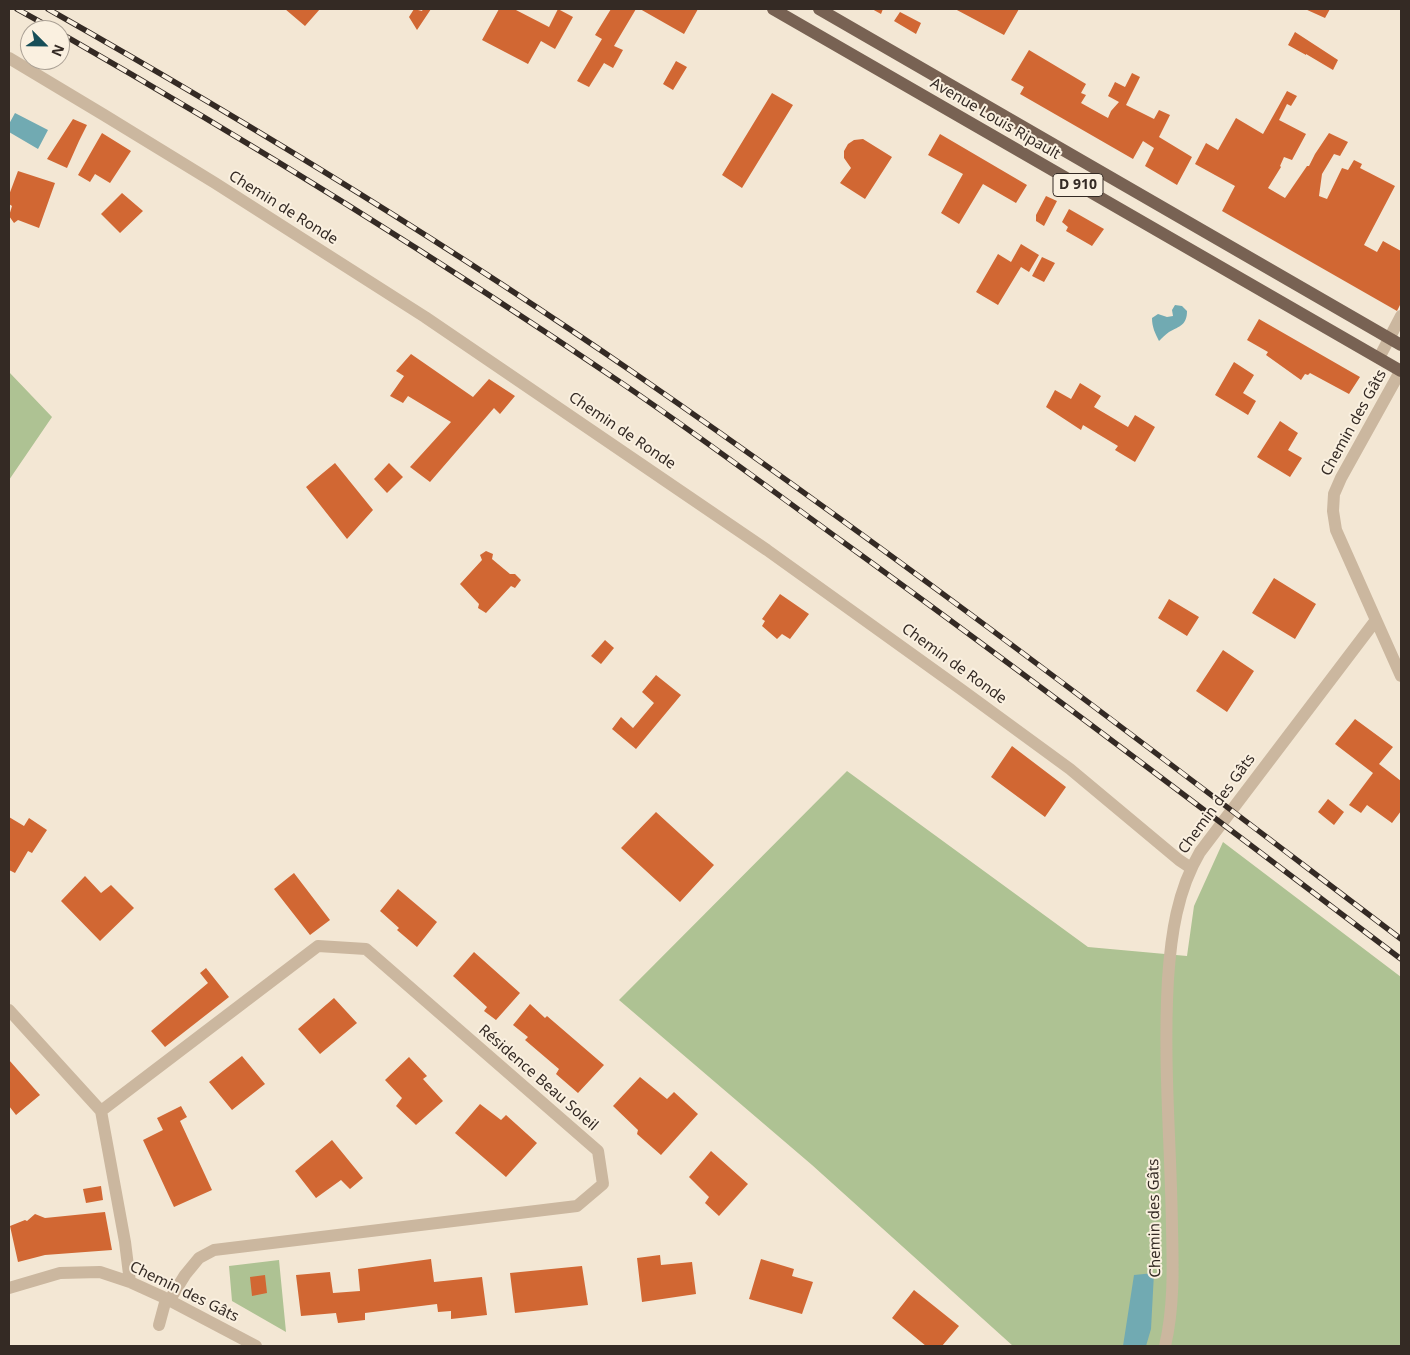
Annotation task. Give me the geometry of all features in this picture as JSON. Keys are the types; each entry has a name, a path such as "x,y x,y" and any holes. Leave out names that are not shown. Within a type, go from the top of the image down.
{"main road":[{"name":"Avenue Louis Ripault","path":"773,9 1381,360"},
{"name":"Avenue Louis Ripault","path":"819,9 1395,342"},
{"name":"D 910","path":"1381,360 1401,371"}],"street":[{"name":"Chemin de Ronde","path":"9,58 191,168 425,317 767,550 1070,769 1191,868"},
{"path":"1381,360 1395,342 1401,316"},
{"name":"Chemin des Gâts","path":"1165,1346 1169,1330 1173,1277 1166,1016 1170,957 1176,912 1191,868 1211,837 1376,620 1336,530 1333,511 1334,494 1345,470 1401,371"},
{"path":"1376,620 1401,676"},
{"name":"Résidence Beau Soleil","path":"101,1112 318,946 366,949 598,1151 603,1184 577,1206 214,1250 199,1258 185,1274 168,1300"},
{"path":"9,1010 101,1112 125,1242 130,1282"},
{"name":"Chemin des Gâts","path":"9,1288 60,1273 100,1272 130,1282 168,1300 256,1346"},
{"path":"159,1326 168,1300"}],"green space":[{"path":"9,372 52,417 9,480"},
{"path":"847,771 1088,947 1187,956 1194,906 1223,842 1401,977 1401,1346 1013,1346 812,1165 619,1000"},
{"path":"279,1260 286,1332 232,1301 229,1266"}],"water":[{"path":"15,113 48,130 38,149 9,132 9,124"},
{"path":"1175,305 1182,306 1187,311 1186,319 1159,341 1153,327 1152,318 1158,314 1167,317 1173,316 1172,310"},
{"path":"1154,1273 1151,1329 1146,1346 1123,1346 1134,1275"}],"building":[{"path":"285,9 320,9 305,26"},
{"path":"414,9 422,11 423,9 431,9 417,30 409,17"},
{"path":"499,9 514,9 549,27 558,9 573,17 555,49 541,41 528,64 482,40"},
{"path":"611,9 636,9 614,46 623,50 613,68 604,63 589,87 577,81 602,39 595,35"},
{"path":"640,9 698,9 684,34"},
{"path":"872,9 883,9 881,14"},
{"path":"955,9 1019,9 1004,35"},
{"path":"1305,9 1330,9 1325,18"},
{"path":"900,12 921,23 916,34 894,21"},
{"path":"1295,32 1338,60 1333,70 1288,45"},
{"path":"1029,50 1086,84 1081,93 1086,95 1081,103 1108,118 1119,102 1108,96 1115,82 1125,87 1132,73 1140,77 1126,105 1154,119 1159,110 1170,115 1159,137 1192,157 1177,185 1145,166 1154,148 1143,141 1133,159 1020,94 1024,87 1011,80"},
{"path":"676,61 687,67 673,90 663,84"},
{"path":"1287,91 1297,96 1291,106 1287,104 1279,120 1306,134 1292,160 1284,157 1281,167 1268,188 1285,198 1307,166 1309,166 1329,133 1348,142 1340,156 1334,154 1322,174 1319,196 1327,199 1342,168 1348,170 1354,160 1362,164 1360,168 1395,186 1364,245 1377,252 1383,241 1401,251 1401,303 1397,311 1222,211 1235,186 1195,164 1206,143 1218,150 1236,118 1263,134"},
{"path":"772,93 793,105 742,188 722,175"},
{"path":"73,119 87,125 67,168 47,159"},
{"path":"102,133 131,151 110,183 95,174 90,182 78,175"},
{"path":"940,134 1027,185 1016,203 983,184 959,224 941,213 963,174 928,155"},
{"path":"863,139 892,157 865,199 840,183 851,168 844,158 844,151 848,144 854,140"},
{"path":"18,171 55,183 39,228 18,220 14,223 9,216 12,206 9,204 9,195"},
{"path":"122,193 143,211 120,233 101,214"},
{"path":"1046,196 1057,201 1044,226 1036,221 1036,215"},
{"path":"1069,209 1104,229 1092,246 1066,231 1068,227 1062,222"},
{"path":"1021,244 1039,255 1029,272 1021,267 998,305 976,292 998,254 1011,262"},
{"path":"1042,257 1055,263 1044,282 1032,276"},
{"path":"1259,319 1360,377 1349,394 1310,373 1308,375 1305,374 1301,380 1266,355 1268,352 1247,340"},
{"path":"411,354 473,397 489,379 515,396 500,414 494,408 430,482 410,467 451,422 408,396 403,403 390,396 404,376 396,371"},
{"path":"1234,362 1254,375 1243,393 1256,401 1248,415 1215,395"},
{"path":"1080,383 1101,396 1094,407 1128,427 1135,415 1155,427 1135,462 1115,450 1118,446 1083,425 1081,430 1046,407 1055,390 1071,399"},
{"path":"1280,421 1298,433 1288,450 1302,458 1290,477 1257,457"},
{"path":"335,463 373,510 347,539 306,487"},
{"path":"389,463 403,477 387,493 374,479"},
{"path":"486,551 493,554 492,559 510,574 515,574 521,580 515,588 511,586 486,613 478,608 479,604 460,584 482,560 480,555"},
{"path":"1274,578 1316,604 1295,639 1252,613"},
{"path":"780,594 809,614 790,639 782,634 777,639 762,626 765,621 762,619"},
{"path":"1169,599 1199,617 1187,636 1158,618"},
{"path":"605,640 614,648 601,664 591,656"},
{"path":"1223,650 1254,671 1227,712 1196,691"},
{"path":"656,675 681,695 636,749 612,729 621,717 633,728 654,703 642,692"},
{"path":"1355,719 1393,747 1379,764 1401,781 1401,811 1392,823 1367,805 1361,813 1349,805 1373,773 1335,744"},
{"path":"1012,746 1066,787 1045,817 991,777"},
{"path":"1328,799 1344,812 1334,825 1318,812"},
{"path":"656,812 714,865 680,902 621,848"},
{"path":"9,817 24,826 29,818 47,830 32,853 28,851 15,873 9,870"},
{"path":"294,873 330,920 310,935 274,889"},
{"path":"85,876 101,893 111,885 134,908 100,941 61,901"},
{"path":"398,889 437,922 417,947 397,930 399,928 380,911"},
{"path":"474,952 520,993 496,1020 484,1011 487,1007 453,976"},
{"path":"206,968 229,997 165,1047 151,1031 208,983 200,973"},
{"path":"334,998 357,1023 320,1054 298,1029"},
{"path":"530,1004 545,1018 547,1016 604,1065 578,1093 556,1074 559,1069 525,1040 528,1037 513,1025"},
{"path":"242,1056 265,1084 232,1110 209,1082"},
{"path":"409,1057 427,1076 423,1079 443,1101 416,1125 396,1106 402,1098 385,1080"},
{"path":"9,1060 40,1095 16,1115 9,1106"},
{"path":"640,1077 667,1099 674,1092 698,1114 661,1155 637,1134 638,1130 613,1106"},
{"path":"480,1104 501,1120 506,1115 537,1143 506,1177 455,1133"},
{"path":"181,1106 187,1117 180,1121 212,1190 174,1207 143,1140 163,1130 157,1118"},
{"path":"332,1140 363,1178 350,1189 341,1180 316,1198 295,1171"},
{"path":"711,1151 748,1184 719,1216 705,1203 709,1197 689,1177"},
{"path":"101,1186 103,1200 86,1203 83,1189"},
{"path":"105,1212 112,1250 45,1255 18,1262 10,1226 25,1220 27,1221 35,1214 45,1218"},
{"path":"660,1255 661,1265 692,1262 696,1294 642,1302 637,1258"},
{"path":"431,1259 434,1282 482,1277 487,1315 451,1319 451,1311 438,1312 437,1304 365,1313 365,1320 338,1323 336,1313 301,1316 296,1275 330,1272 333,1293 360,1291 358,1269"},
{"path":"761,1259 794,1269 792,1276 813,1282 802,1314 749,1299"},
{"path":"582,1266 588,1305 515,1313 510,1273"},
{"path":"265,1275 267,1293 252,1296 250,1277"},
{"path":"914,1290 959,1326 942,1346 926,1346 892,1318"}],"railway":[{"path":"17,9 37,20"},
{"path":"48,9 273,140 493,279 637,375 927,582 1401,939"},
{"path":"70,39 345,203 485,292 651,403 983,645 1401,959"}]}
